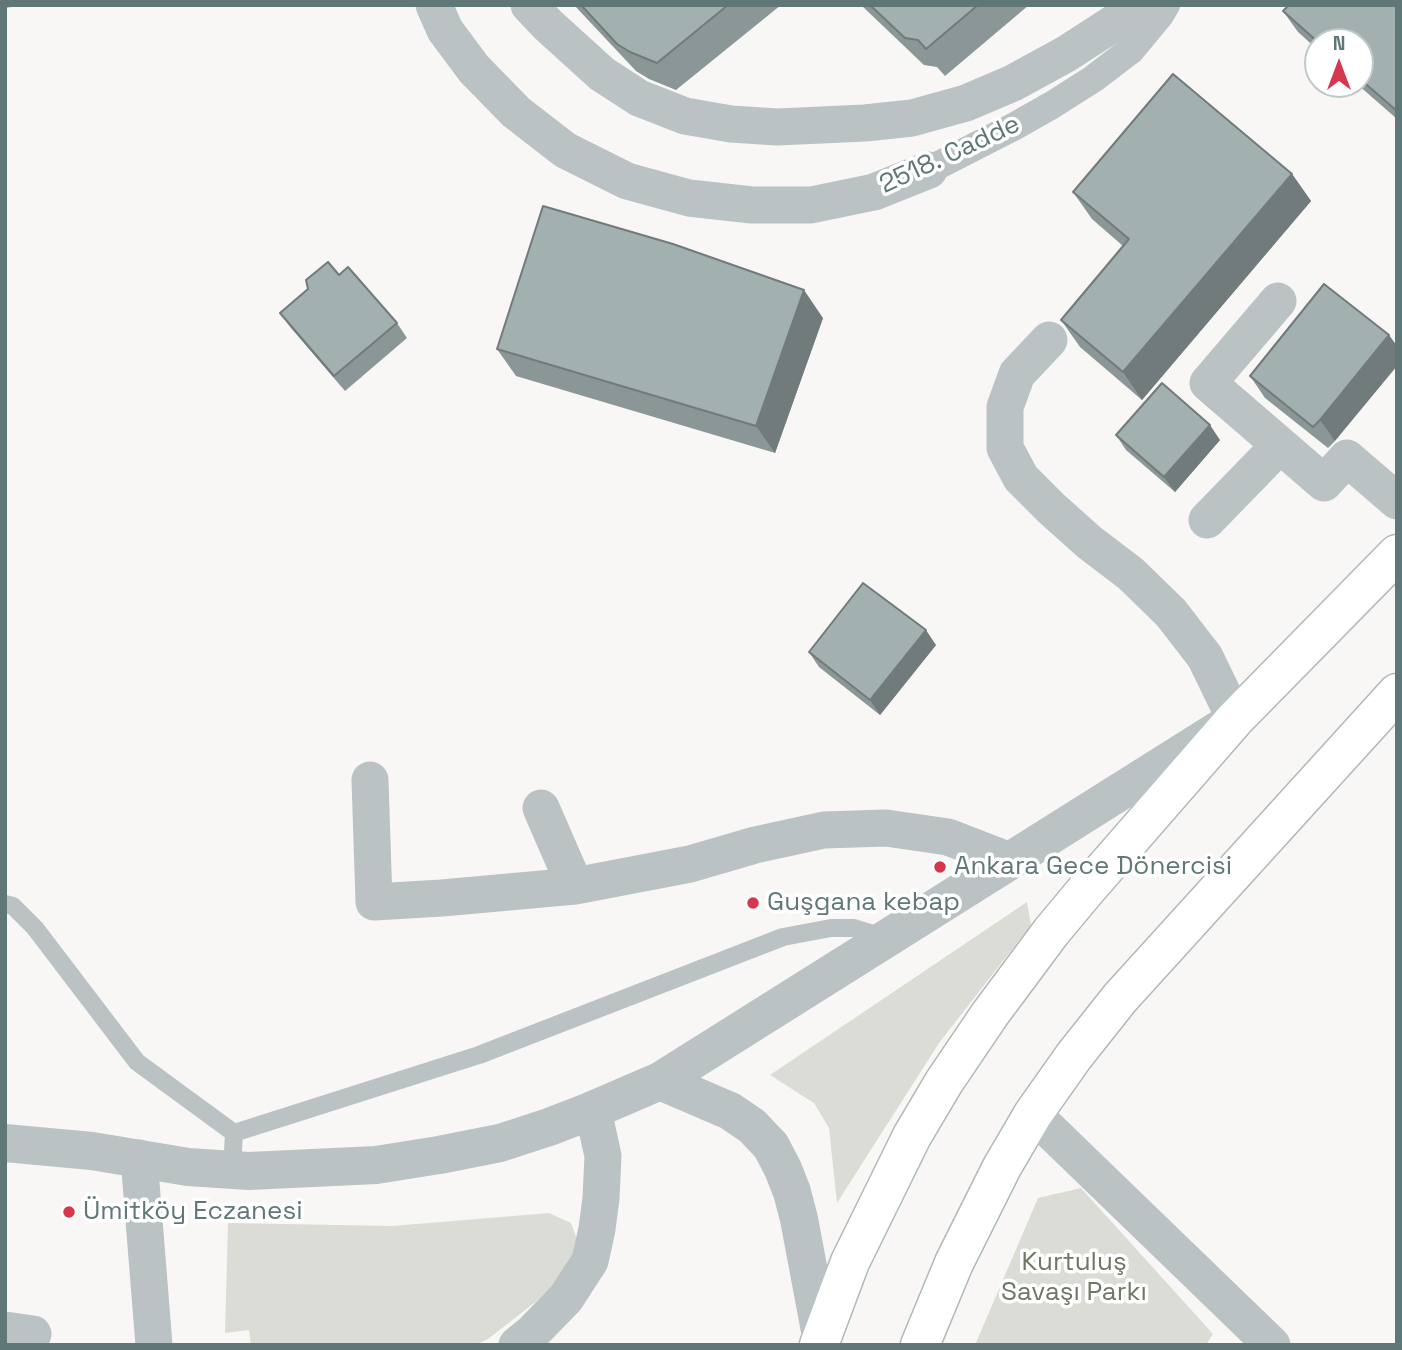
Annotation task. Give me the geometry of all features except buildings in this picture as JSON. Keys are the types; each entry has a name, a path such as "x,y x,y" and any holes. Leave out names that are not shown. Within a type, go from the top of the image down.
{"main road":[{"path":"820,1341 850,1262 912,1136 943,1082 990,1014 1051,932 1235,719 1397,554"},
{"path":"920,1345 954,1263 1002,1167 1033,1114 1074,1056 1119,998 1397,694"}],"street":[{"name":"2518. Cadde","path":"434,5 445,30 474,69 516,112 565,150 627,181 689,198 752,205 811,205 874,192 929,170 1016,126 1093,79 1131,50 1166,5"},
{"name":"2518. Cadde","path":"529,5 602,74 639,98 685,116 731,124 777,127 912,118 966,103 1013,83 1066,54 1142,5"},
{"path":"1278,301 1208,383 1324,483 1347,458 1397,500"},
{"path":"5,1143 92,1151 188,1167 233,1152 248,1171 364,1166 500,1143 588,1112 660,1081 1235,719 1205,657 1171,613 1036,493 1021,478 1005,448 1004,407 1017,374 1049,340"},
{"path":"1207,520 1280,445"},
{"path":"370,780 374,902 575,886 690,864 755,845 824,830 886,828 948,837 1010,861"},
{"path":"541,808 575,886"},
{"path":"660,1081 730,1111 752,1126 771,1146 792,1192 799,1219 820,1341"},
{"path":"517,1345 566,1298 590,1261 601,1198 603,1156 596,1124 588,1112"},
{"path":"1033,1114 1272,1345"},
{"path":"139,1158 154,1345"}],"lane":[{"path":"5,904 13,906 35,928 137,1062 233,1152 783,937 831,928 854,928 887,938"}],"green space":[{"path":"1027,902 1031,925 939,1043 837,1203 829,1128 814,1103 770,1075"},
{"name":"Kurtuluş Savaşı Parkı","path":"1081,1188 1213,1334 1206,1345 975,1345 1038,1198"},
{"path":"549,1213 571,1223 579,1245 572,1267 538,1300 488,1339 475,1345 251,1345 249,1330 225,1333 228,1223 392,1226"}],"place":[{"name":"Ankara Gece Dönercisi","path":"940,867"},
{"name":"Guşgana kebap","path":"753,903"},
{"name":"Ümitköy Eczanesi","path":"69,1212"}]}
